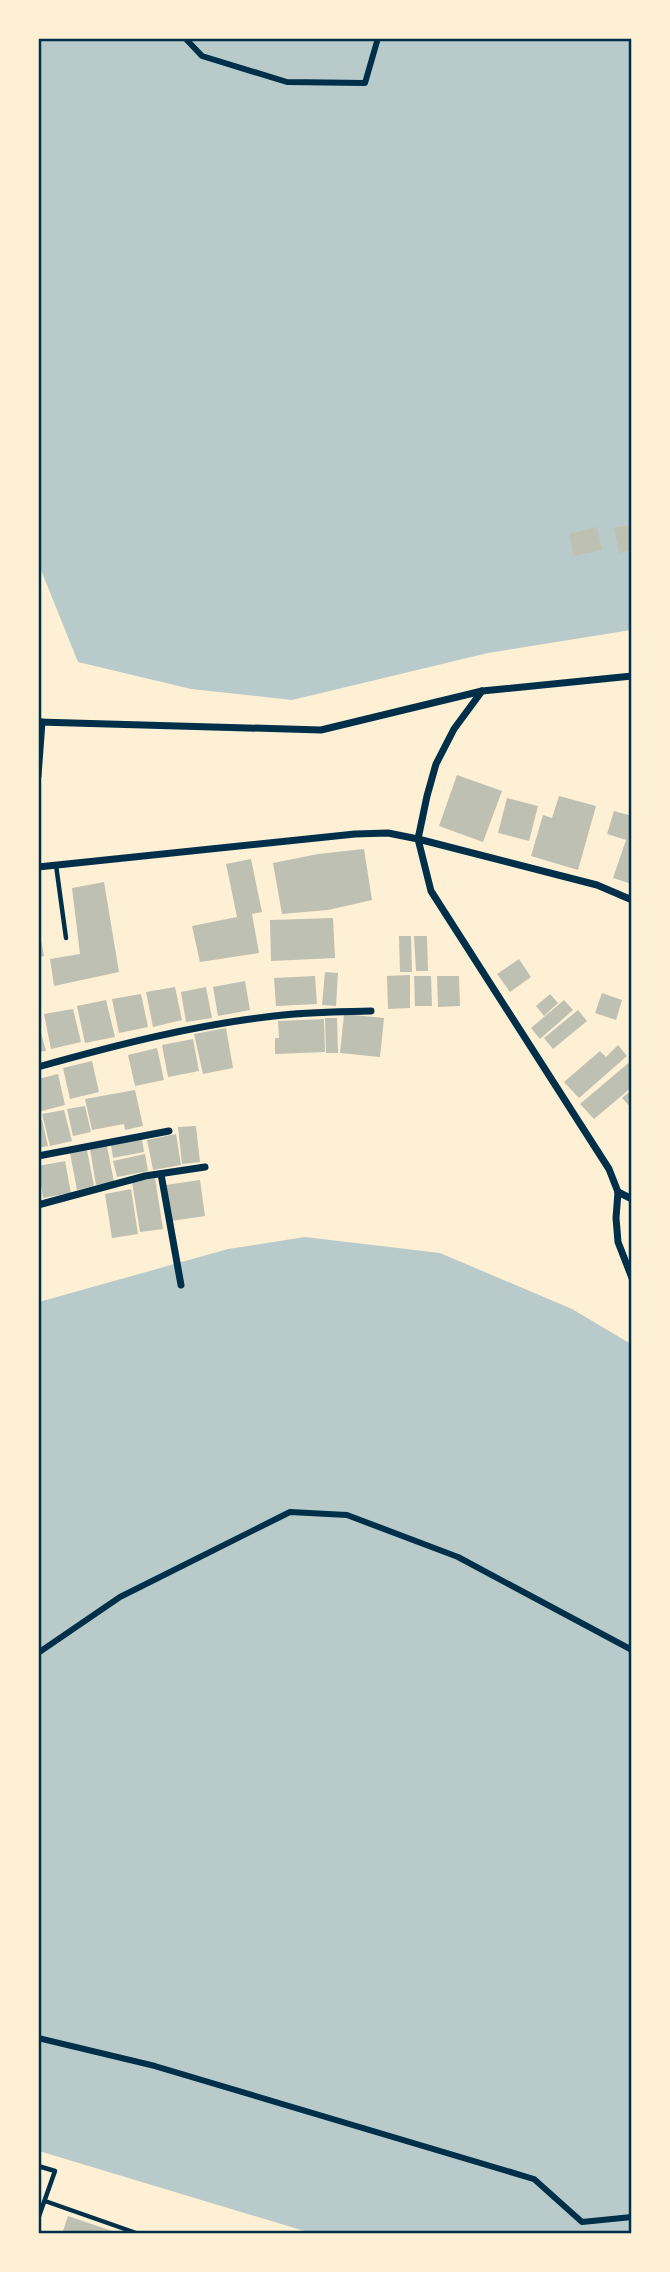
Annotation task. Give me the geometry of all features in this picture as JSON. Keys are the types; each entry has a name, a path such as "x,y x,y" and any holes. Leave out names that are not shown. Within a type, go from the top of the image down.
{"street":[{"path":"185,38 202,56 287,82 365,83 378,38"},
{"path":"38,776 40,722 321,730 482,691 632,676"},
{"path":"482,691 454,729 436,764 418,839 431,891 609,1169 618,1192 618,1242 632,1278"},
{"path":"38,867 355,834 388,833 597,886 632,900"},
{"path":"38,1067 177,1031 239,1020 277,1015 371,1011"},
{"path":"38,1156 169,1131"},
{"path":"38,1205 161,1174 205,1167"},
{"path":"161,1174 181,1285"},
{"path":"618,1192 632,1199"},
{"path":"38,1653 120,1597 290,1512 347,1516 458,1557 632,1650"},
{"path":"38,2038 155,2066 534,2179 582,2222 632,2217"}],"lane":[{"path":"56,865 66,938"},
{"path":"38,2166 55,2171 38,2219"},
{"path":"45,2201 139,2234"}],"shaded area":[{"path":"39,39 631,39 631,630 488,653 292,700 191,689 78,662 39,565"},
{"path":"305,1237 440,1253 572,1309 631,1344 631,2233 311,2233 39,2151 39,1302 228,1249"}],"building":[{"path":"632,525 632,550 619,553 614,528"},
{"path":"597,527 602,550 574,556 569,534"},
{"path":"457,775 502,791 483,842 439,826"},
{"path":"559,796 596,806 578,870 531,856 543,815 552,818"},
{"path":"507,798 538,806 529,841 498,833"},
{"path":"614,811 632,816 632,884 613,878 626,840 607,834"},
{"path":"364,849 372,900 328,910 282,914 273,863"},
{"path":"251,859 262,912 252,914 259,953 200,962 192,926 237,917 226,864"},
{"path":"104,882 119,972 54,986 50,959 80,954 72,888"},
{"path":"333,918 335,958 271,961 270,920"},
{"path":"38,924 44,956 38,957"},
{"path":"399,936 411,936 412,972 400,972"},
{"path":"414,936 427,936 428,971 416,971"},
{"path":"519,959 531,977 510,992 497,974"},
{"path":"325,972 338,973 336,1006 322,1005"},
{"path":"410,975 410,1008 388,1009 387,976"},
{"path":"315,976 317,1004 276,1006 274,978"},
{"path":"414,976 431,976 432,1006 415,1006"},
{"path":"437,976 459,976 460,1006 438,1007"},
{"path":"245,981 250,1010 218,1016 213,987"},
{"path":"175,987 182,1020 153,1027 146,992"},
{"path":"206,987 212,1018 186,1022 181,992"},
{"path":"602,993 622,1000 616,1020 595,1013"},
{"path":"141,994 148,1027 119,1033 112,999"},
{"path":"550,994 558,1003 544,1016 536,1006"},
{"path":"106,1000 115,1037 85,1043 77,1006"},
{"path":"564,1000 573,1010 540,1039 531,1028"},
{"path":"73,1009 81,1042 51,1049 44,1014"},
{"path":"578,1010 587,1021 553,1049 544,1038"},
{"path":"344,1014 384,1018 380,1057 340,1053"},
{"path":"325,1018 337,1018 338,1053 326,1053"},
{"path":"324,1019 325,1052 275,1054 275,1038 279,1038 278,1021"},
{"path":"38,1022 46,1051 38,1052"},
{"path":"226,1028 233,1068 203,1074 194,1034"},
{"path":"193,1039 199,1071 168,1077 162,1045"},
{"path":"618,1045 627,1056 579,1098 564,1082 600,1051 606,1057"},
{"path":"157,1048 164,1080 135,1086 128,1055"},
{"path":"632,1060 632,1087 594,1119 580,1104"},
{"path":"92,1061 99,1092 70,1099 63,1068"},
{"path":"58,1074 65,1105 38,1112 38,1079"},
{"path":"135,1090 143,1126 125,1130 124,1124 92,1130 85,1099"},
{"path":"632,1090 632,1109 622,1098"},
{"path":"85,1106 91,1132 73,1136 67,1109"},
{"path":"64,1110 72,1141 50,1146 42,1114"},
{"path":"38,1120 42,1120 48,1146 38,1148"},
{"path":"196,1126 200,1162 182,1164 178,1127"},
{"path":"176,1134 181,1165 153,1170 147,1140"},
{"path":"142,1139 144,1152 113,1158 111,1145"},
{"path":"107,1146 114,1182 96,1185 90,1149"},
{"path":"87,1150 94,1186 77,1190 70,1153"},
{"path":"145,1154 148,1171 117,1177 113,1161"},
{"path":"65,1161 71,1193 43,1198 38,1166"},
{"path":"155,1178 163,1229 140,1232 132,1182"},
{"path":"200,1180 205,1216 171,1221 166,1185"},
{"path":"131,1189 138,1234 112,1238 105,1194"},
{"path":"68,2216 118,2233 118,2234 62,2234"}]}
